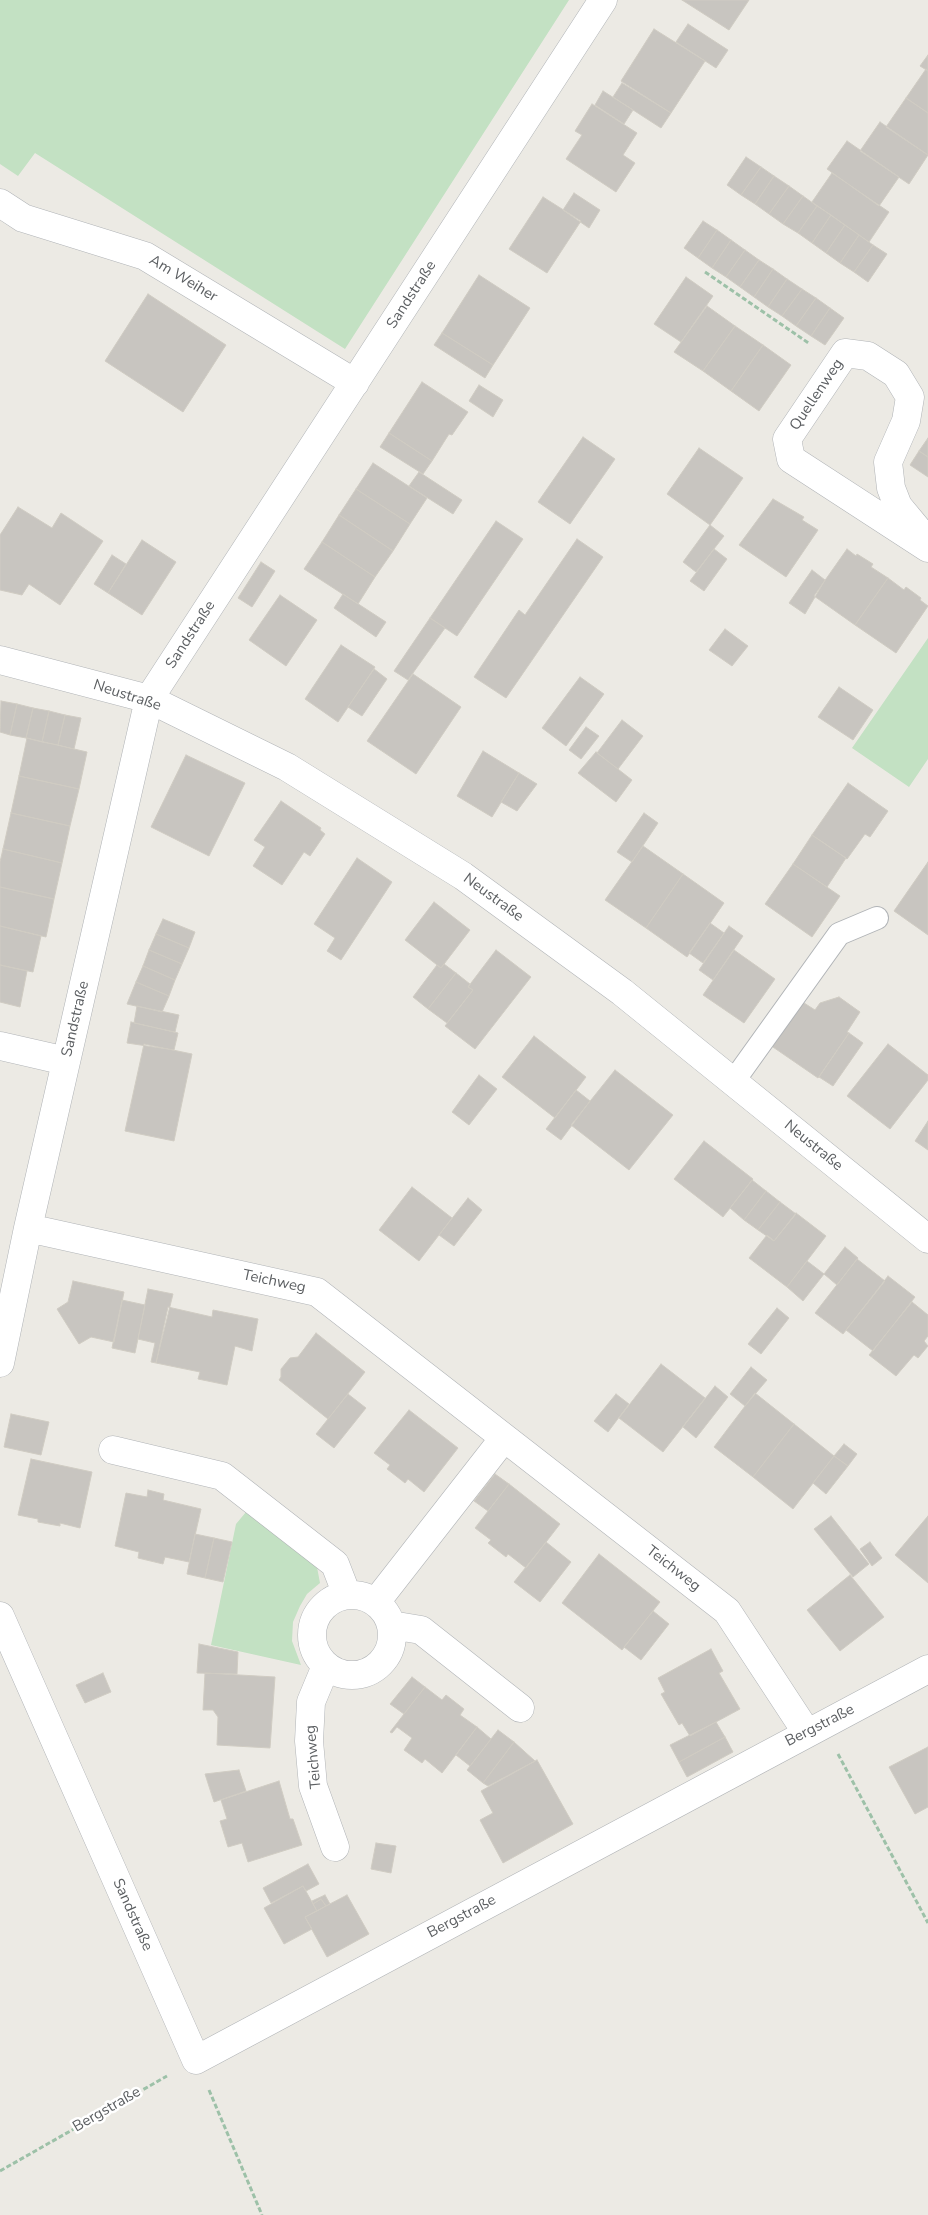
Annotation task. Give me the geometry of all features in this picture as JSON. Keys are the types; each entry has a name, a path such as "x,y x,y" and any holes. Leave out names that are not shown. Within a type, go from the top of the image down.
{"street":[{"name":"Sandstraße","path":"0,1363 28,1228 149,699 603,0"},
{"name":"Am Weiher","path":"0,203 23,218 145,256 355,383"},
{"name":"Quellenweg","path":"928,542 898,506 891,488 888,462 906,421 910,397 896,374 868,356 845,353 787,440 790,459 928,548"},
{"name":"Neustraße","path":"0,660 149,699 287,767 463,876 622,992 928,1239"},
{"path":"0,1046 66,1061"},
{"name":"Teichweg","path":"28,1228 317,1292 726,1611 807,1732"},
{"path":"376,1602 504,1438"},
{"path":"113,1450 222,1476 335,1564 347,1595"},
{"path":"347,1595 357,1595 376,1602 383,1609 391,1625 390,1650 374,1668 362,1674 338,1673 326,1666 319,1658 314,1647 312,1636 313,1624 318,1613 335,1598 347,1595"},
{"name":"Sandstraße","path":"0,1616 196,2060"},
{"path":"391,1625 421,1630 520,1708"},
{"name":"Teichweg","path":"326,1666 311,1702 309,1741 313,1786 335,1848"},
{"name":"Bergstraße","path":"196,2060 928,1669"}],"lane":[{"path":"733,1082 839,934 877,918"}],"path":[{"path":"705,272 838,363"},
{"path":"807,1732 838,1752 928,1923"},
{"path":"196,2060 262,2215"},
{"name":"Bergstraße","path":"0,2171 196,2060"}],"green space":[{"path":"0,0 569,0 345,349 35,153 18,176 0,164"},
{"path":"928,638 928,759 909,787 852,748"},
{"path":"246,1512 317,1567 320,1583 307,1594 293,1622 292,1641 301,1665 211,1645 236,1524"}],"building":[{"path":"682,0 749,0 729,30"},
{"path":"688,24 728,50 716,68 676,42"},
{"path":"654,29 705,61 671,113 621,81"},
{"path":"928,55 928,71 920,66"},
{"path":"926,69 928,71 928,113 906,98"},
{"path":"622,83 671,113 661,128 613,97"},
{"path":"603,91 633,110 624,124 595,105"},
{"path":"906,98 928,113 928,155 886,127"},
{"path":"592,104 637,133 623,155 635,163 616,192 566,159 582,135 575,131"},
{"path":"880,122 928,155 909,184 860,151"},
{"path":"847,141 899,177 879,206 827,169"},
{"path":"746,157 761,167 741,195 727,185"},
{"path":"761,167 774,176 755,204 741,195"},
{"path":"832,173 889,212 869,242 812,202"},
{"path":"774,176 789,186 769,214 755,204"},
{"path":"789,186 803,196 783,224 769,214"},
{"path":"574,193 600,210 589,228 563,210"},
{"path":"803,196 817,206 798,233 783,224"},
{"path":"543,197 581,221 547,273 509,249"},
{"path":"817,206 831,215 812,243 798,233"},
{"path":"831,215 845,225 826,253 812,243"},
{"path":"703,221 717,230 698,258 684,248"},
{"path":"845,225 859,235 840,263 826,253"},
{"path":"717,230 731,240 712,268 698,258"},
{"path":"859,235 873,245 854,272 840,263"},
{"path":"731,240 745,250 726,277 712,268"},
{"path":"873,245 887,254 868,282 854,272"},
{"path":"745,250 759,260 740,287 726,277"},
{"path":"759,260 773,269 754,297 740,287"},
{"path":"773,269 787,279 768,307 754,297"},
{"path":"479,275 530,308 493,365 442,333"},
{"path":"686,277 713,296 681,342 654,324"},
{"path":"787,279 802,289 782,316 768,307"},
{"path":"802,289 816,298 796,326 782,316"},
{"path":"148,294 226,345 183,412 105,361"},
{"path":"816,298 830,308 811,336 796,326"},
{"path":"707,306 735,326 703,371 674,352"},
{"path":"830,308 844,318 825,345 811,336"},
{"path":"735,326 763,345 731,391 703,371"},
{"path":"442,333 493,365 485,378 434,345"},
{"path":"763,345 791,365 759,411 731,391"},
{"path":"422,382 468,412 452,435 449,434 432,461 389,433"},
{"path":"479,385 503,400 493,417 469,401"},
{"path":"389,433 432,461 423,474 380,447"},
{"path":"583,437 615,459 570,524 538,502"},
{"path":"928,438 928,457 919,451"},
{"path":"699,448 743,478 710,525 667,494"},
{"path":"919,451 928,457 928,477 910,465"},
{"path":"373,463 427,498 410,524 356,489"},
{"path":"419,472 462,500 453,514 409,486"},
{"path":"356,489 410,524 393,551 339,515"},
{"path":"773,499 804,517 802,520 818,530 786,577 739,545"},
{"path":"18,507 52,528 61,513 103,541 60,605 29,584 22,595 0,590 0,535"},
{"path":"339,515 393,551 375,577 322,542"},
{"path":"496,521 523,539 457,636 430,618"},
{"path":"710,525 724,536 696,572 683,562"},
{"path":"577,539 603,557 506,698 474,677 519,610 525,615"},
{"path":"142,540 176,562 142,615 108,593"},
{"path":"322,542 375,577 358,604 304,569"},
{"path":"714,549 727,559 704,591 690,581"},
{"path":"847,549 856,556 857,554 873,564 871,567 888,578 855,625 814,596"},
{"path":"112,555 126,564 108,593 94,584"},
{"path":"261,562 275,571 252,607 238,598"},
{"path":"812,570 825,580 805,614 789,603"},
{"path":"888,578 904,590 906,587 928,606 896,653 855,625"},
{"path":"343,594 386,622 376,637 334,608"},
{"path":"280,595 317,620 286,666 249,640"},
{"path":"430,618 445,628 408,680 394,671"},
{"path":"725,629 748,646 732,666 709,650"},
{"path":"341,645 375,667 338,722 305,699"},
{"path":"374,669 387,679 362,716 348,707"},
{"path":"413,674 461,707 416,774 367,741"},
{"path":"580,677 604,694 566,746 542,728"},
{"path":"839,687 873,710 853,740 818,717"},
{"path":"1,701 17,704 10,735 0,732"},
{"path":"17,704 33,708 26,738 10,735"},
{"path":"33,708 49,711 42,742 26,738"},
{"path":"49,711 65,715 58,745 42,742"},
{"path":"65,715 81,718 74,749 58,745"},
{"path":"622,720 643,736 618,769 597,753"},
{"path":"586,727 599,736 581,759 569,750"},
{"path":"27,738 87,752 79,789 19,776"},
{"path":"483,751 519,773 492,817 457,796"},
{"path":"596,752 632,780 616,802 578,773"},
{"path":"186,755 245,783 209,856 151,827"},
{"path":"519,773 537,784 517,811 501,802"},
{"path":"19,776 79,789 70,826 11,813"},
{"path":"848,783 888,811 870,837 865,834 847,859 812,835"},
{"path":"281,801 321,828 320,830 325,834 310,856 304,852 282,885 253,866 265,847 254,840"},
{"path":"11,813 70,826 62,863 3,849"},
{"path":"644,813 658,823 632,862 617,852"},
{"path":"812,835 846,858 827,887 793,864"},
{"path":"643,846 683,874 646,928 605,900"},
{"path":"3,849 62,863 54,899 0,887 0,862"},
{"path":"357,858 392,882 341,960 327,951 335,938 314,924"},
{"path":"928,862 928,935 894,911"},
{"path":"793,864 840,896 812,937 765,904"},
{"path":"683,874 724,903 687,957 646,928"},
{"path":"0,887 54,899 46,937 0,926"},
{"path":"434,902 470,930 441,968 405,940"},
{"path":"163,919 195,932 189,948 156,934"},
{"path":"710,923 724,933 703,963 689,953"},
{"path":"0,926 41,936 33,972 0,965"},
{"path":"729,926 743,936 713,980 699,970"},
{"path":"156,934 189,948 182,964 149,950"},
{"path":"149,950 182,964 175,980 143,966"},
{"path":"496,950 531,977 475,1049 445,1026 473,990 468,987"},
{"path":"734,950 775,979 744,1023 703,995"},
{"path":"444,964 456,973 428,1009 413,997 437,965 441,968"},
{"path":"0,965 27,971 20,1007 0,1002"},
{"path":"143,966 175,980 169,996 136,982"},
{"path":"456,973 470,984 468,987 473,990 447,1023 428,1009"},
{"path":"136,982 169,996 162,1012 127,1004"},
{"path":"839,997 860,1012 847,1032 849,1033 818,1078 770,1045 801,1001 815,1010 820,1003"},
{"path":"137,1006 179,1015 175,1032 134,1023"},
{"path":"131,1022 178,1033 174,1050 127,1043"},
{"path":"849,1033 863,1043 833,1086 819,1077"},
{"path":"534,1036 586,1077 555,1118 502,1077"},
{"path":"144,1044 192,1054 174,1141 125,1131"},
{"path":"888,1044 928,1075 928,1080 890,1129 847,1096"},
{"path":"615,1070 673,1115 629,1170 571,1125"},
{"path":"479,1075 497,1089 469,1125 452,1112"},
{"path":"576,1090 590,1101 561,1140 546,1129"},
{"path":"928,1121 928,1150 915,1141"},
{"path":"704,1141 753,1179 723,1217 674,1179"},
{"path":"752,1180 766,1191 744,1220 730,1208"},
{"path":"412,1187 452,1218 419,1261 379,1230"},
{"path":"766,1191 780,1202 758,1230 744,1220"},
{"path":"468,1198 482,1210 454,1246 439,1235"},
{"path":"780,1202 796,1214 774,1241 758,1230"},
{"path":"796,1213 826,1236 787,1287 749,1258 767,1235 774,1241"},
{"path":"845,1247 858,1258 837,1285 824,1274"},
{"path":"857,1259 885,1281 843,1334 815,1313"},
{"path":"807,1261 824,1274 803,1301 787,1287"},
{"path":"888,1276 915,1297 873,1351 846,1330"},
{"path":"73,1281 124,1292 114,1342 91,1337 79,1344 57,1309 68,1302"},
{"path":"148,1289 173,1294 156,1363 151,1362 155,1343 138,1339"},
{"path":"122,1300 145,1305 135,1353 112,1348"},
{"path":"912,1302 928,1315 928,1336 924,1341 928,1346 918,1358 914,1355 896,1376 869,1355"},
{"path":"168,1307 212,1317 213,1310 258,1319 252,1351 235,1346 227,1385 198,1379 200,1372 156,1363"},
{"path":"777,1308 789,1318 761,1354 748,1344"},
{"path":"316,1333 365,1372 328,1419 279,1380 281,1369 290,1358 298,1357"},
{"path":"661,1364 705,1398 663,1452 619,1418"},
{"path":"751,1367 767,1380 745,1406 730,1394"},
{"path":"715,1386 728,1397 696,1438 683,1427"},
{"path":"755,1393 794,1424 753,1477 714,1447"},
{"path":"348,1394 366,1408 334,1448 316,1434"},
{"path":"616,1394 629,1404 608,1432 594,1421"},
{"path":"409,1410 458,1448 424,1492 408,1479 405,1483 387,1469 390,1465 374,1453"},
{"path":"11,1414 49,1422 41,1455 4,1447"},
{"path":"794,1424 834,1456 793,1509 753,1477"},
{"path":"844,1444 857,1454 848,1466 834,1456"},
{"path":"834,1456 848,1466 826,1494 813,1483"},
{"path":"31,1459 92,1472 80,1528 60,1523 60,1526 38,1522 38,1519 18,1515"},
{"path":"495,1474 509,1484 488,1511 474,1501"},
{"path":"509,1484 560,1524 526,1568 508,1554 506,1557 488,1543 491,1540 475,1528"},
{"path":"148,1490 164,1494 163,1500 201,1509 189,1562 165,1557 163,1564 138,1558 139,1552 115,1546 126,1493 147,1497"},
{"path":"831,1516 869,1564 853,1577 814,1529"},
{"path":"928,1516 928,1583 895,1555"},
{"path":"195,1534 214,1538 205,1578 187,1574"},
{"path":"214,1538 232,1542 223,1582 205,1578"},
{"path":"546,1542 571,1562 540,1602 514,1582"},
{"path":"870,1542 882,1558 872,1566 860,1549"},
{"path":"599,1554 660,1602 622,1650 562,1603"},
{"path":"850,1575 884,1617 840,1651 807,1610"},
{"path":"653,1611 669,1624 641,1660 624,1647"},
{"path":"199,1644 238,1652 237,1674 197,1673"},
{"path":"711,1649 723,1671 719,1673 740,1709 690,1736 682,1723 679,1725 661,1694 665,1692 658,1678"},
{"path":"103,1673 111,1692 85,1703 76,1685"},
{"path":"205,1673 275,1677 270,1748 217,1745 218,1717 213,1710 203,1710"},
{"path":"412,1677 425,1687 404,1714 390,1704"},
{"path":"425,1687 442,1700 446,1695 464,1709 460,1715 477,1727 442,1773 425,1759 422,1763 404,1750 412,1738 397,1727 392,1733 390,1732"},
{"path":"716,1722 725,1737 679,1762 670,1745"},
{"path":"477,1727 491,1739 470,1766 456,1755"},
{"path":"498,1730 514,1742 483,1783 467,1770"},
{"path":"725,1737 733,1752 687,1777 679,1762"},
{"path":"514,1742 535,1761 488,1786 483,1783"},
{"path":"928,1747 928,1807 915,1814 889,1767"},
{"path":"537,1760 573,1824 503,1863 480,1820 493,1813 481,1791"},
{"path":"239,1770 246,1791 214,1802 205,1774"},
{"path":"279,1781 290,1819 293,1819 302,1845 248,1862 242,1843 228,1847 220,1821 227,1819 221,1800"},
{"path":"376,1843 396,1846 391,1873 371,1869"},
{"path":"308,1864 319,1884 306,1891 303,1886 271,1903 263,1888"},
{"path":"303,1886 317,1911 305,1917 312,1929 284,1944 264,1908"},
{"path":"325,1895 330,1904 326,1906 321,1899 313,1904 312,1901"},
{"path":"347,1895 369,1934 327,1957 305,1917"},
{"path":"321,1899 326,1906 317,1911 313,1904"}]}
